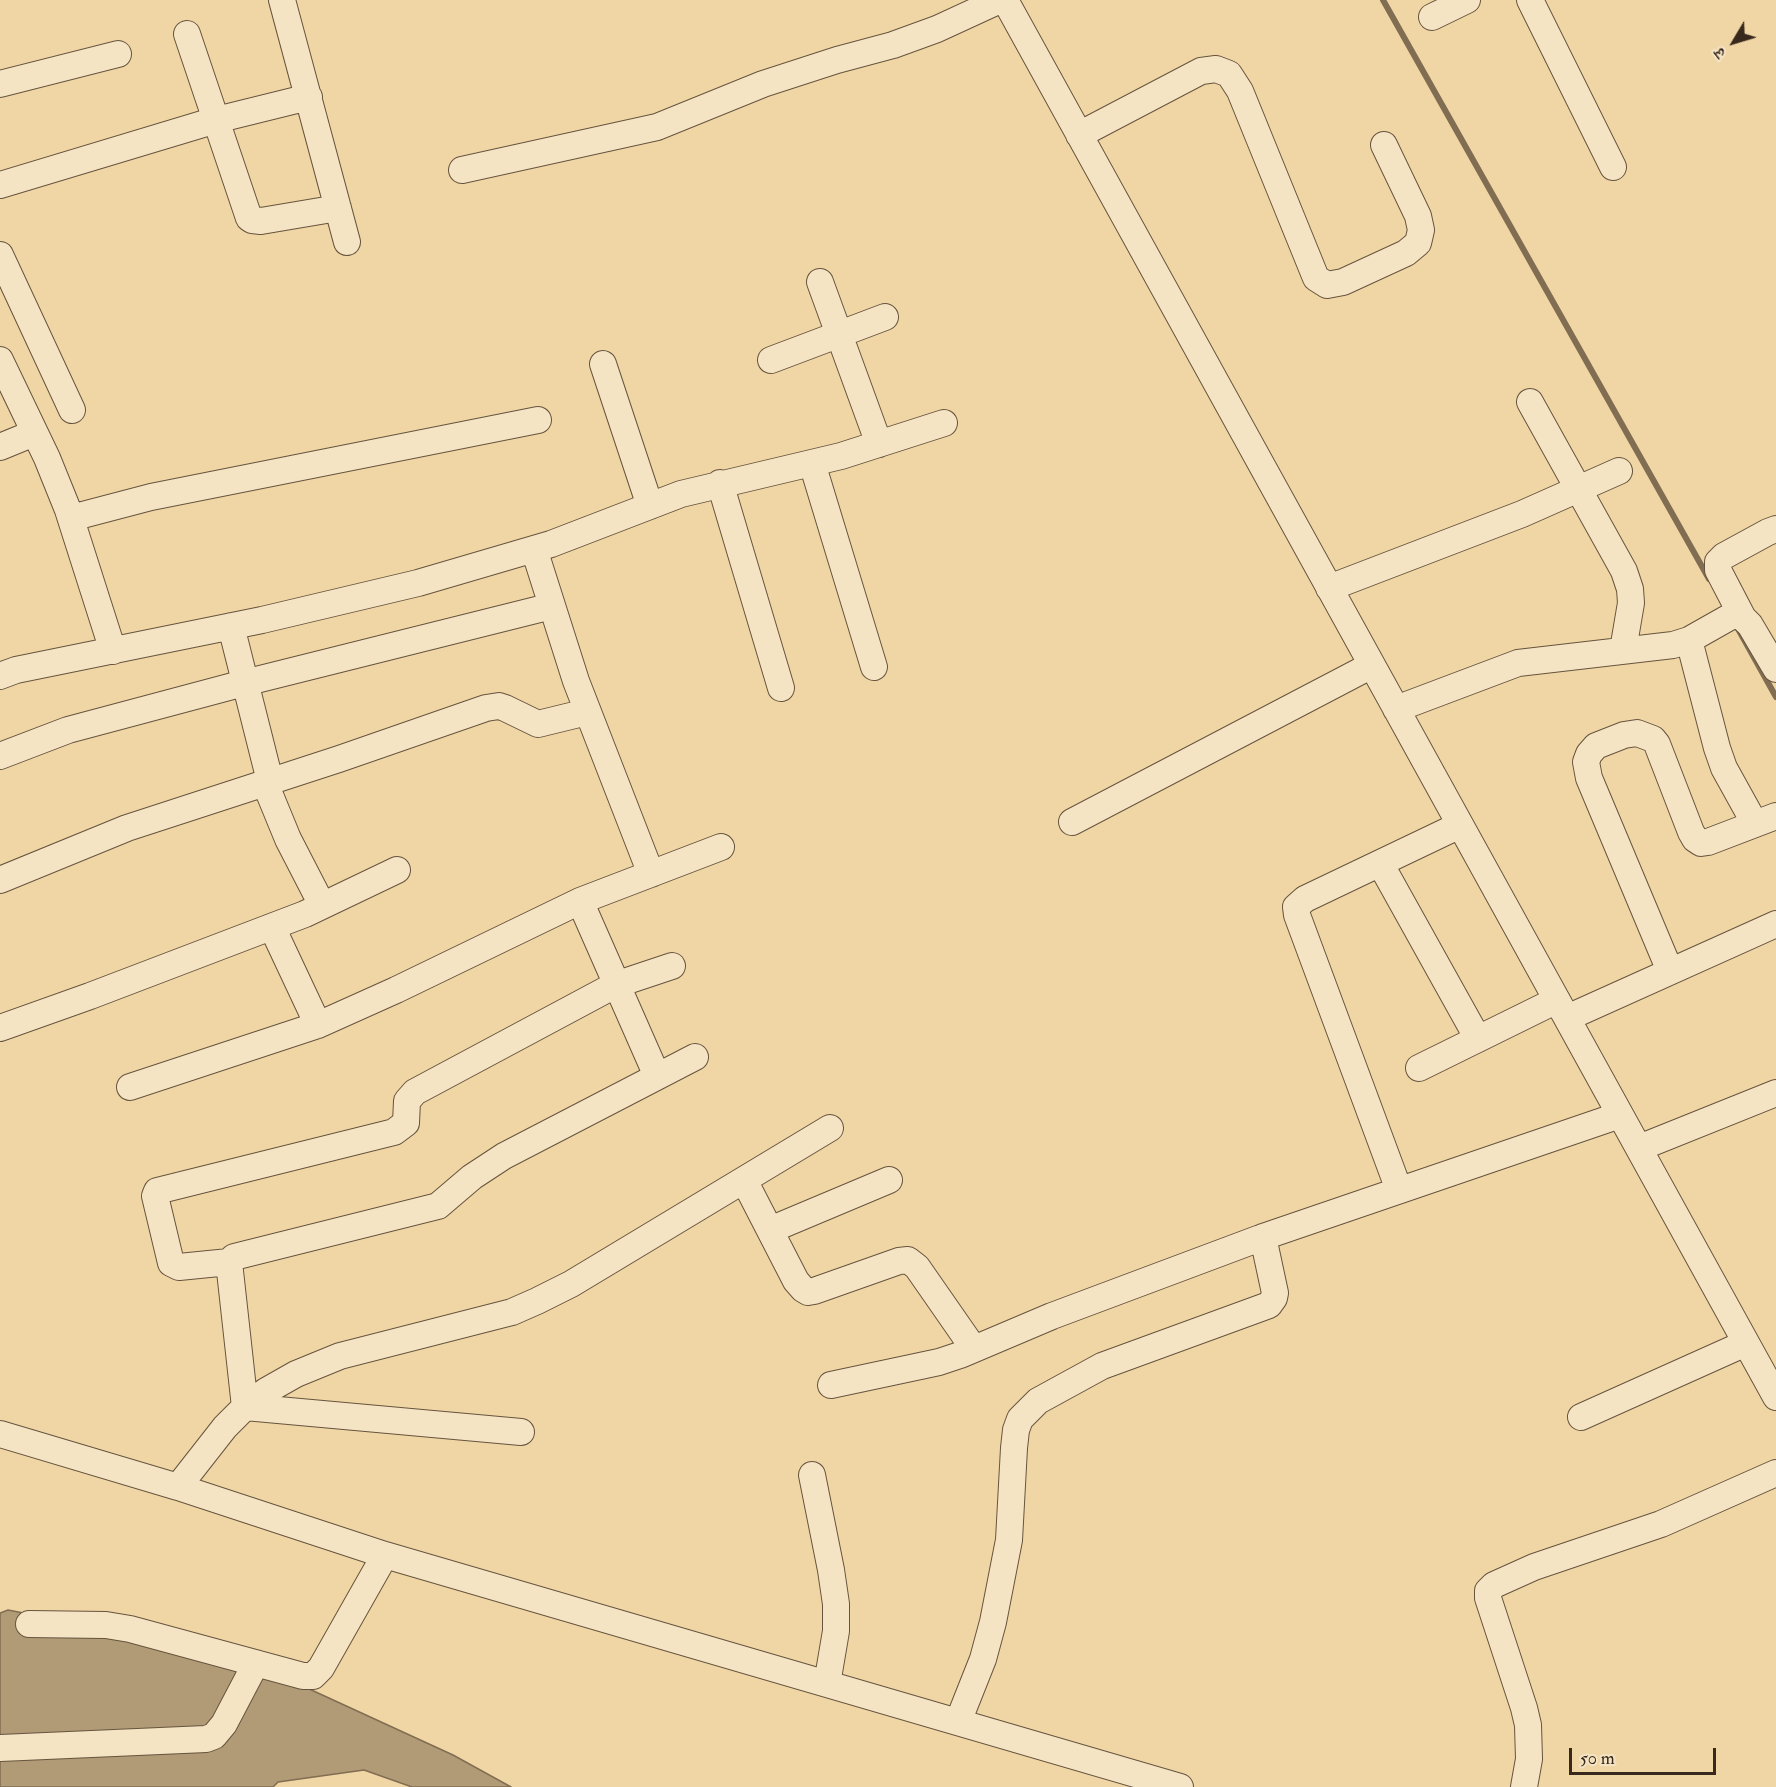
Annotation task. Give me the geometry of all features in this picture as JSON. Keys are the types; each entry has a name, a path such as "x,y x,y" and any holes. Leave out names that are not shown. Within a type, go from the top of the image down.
{"street":[{"path":"282,0 347,242"},
{"path":"462,170 657,127 763,84 893,45 937,29 1000,0"},
{"path":"1005,0 1776,1397"},
{"path":"1432,17 1467,0"},
{"path":"1530,0 1613,167"},
{"path":"187,34 247,214 252,220 261,221 338,208"},
{"path":"0,84 118,54"},
{"path":"1079,135 1201,71 1216,69 1229,74 1240,91 1316,278 1327,285 1343,282 1406,253 1418,243 1421,230 1418,216 1384,145"},
{"path":"0,185 216,120 309,97"},
{"path":"0,255 72,410"},
{"path":"820,282 879,444"},
{"path":"771,360 885,317"},
{"path":"0,360 71,518 113,651"},
{"path":"603,364 650,506"},
{"path":"1530,402 1624,571 1630,589 1631,603 1623,650"},
{"path":"71,518 151,497 538,420"},
{"path":"0,676 16,670 231,626 418,583 534,549 681,494 812,463 944,423"},
{"path":"0,447 34,433"},
{"path":"812,463 874,667"},
{"path":"1329,588 1427,551 1619,471"},
{"path":"720,483 782,688"},
{"path":"1774,660 1757,636 1734,618 1718,570 1718,562 1768,531 1776,530"},
{"path":"534,549 576,681 651,874"},
{"path":"0,756 68,730 244,683 552,606"},
{"path":"1396,709 1512,664 1673,645 1689,640 1734,618"},
{"path":"231,626 268,782 288,839 322,906"},
{"path":"1670,971 1589,778 1586,762 1596,746 1624,735 1646,735 1657,744 1695,839 1701,843 1708,842 1765,820 1724,768 1689,640"},
{"path":"1072,822 1371,664"},
{"path":"0,880 127,828 486,708 499,706 538,724 588,712"},
{"path":"1399,1190 1296,910 1297,905 1302,901 1460,825"},
{"path":"130,1087 318,1024 396,990 580,901 721,848"},
{"path":"1380,863 1478,1038"},
{"path":"0,1028 272,927 397,870"},
{"path":"580,901 657,1076"},
{"path":"1419,1068 1478,1038 1670,971 1776,924"},
{"path":"272,927 318,1024"},
{"path":"672,966 615,984 415,1092 407,1101 406,1123 394,1132 157,1191 155,1196 167,1253 171,1263 179,1267 229,1262 234,1257 438,1206 494,1162 695,1057"},
{"path":"1639,1148 1776,1093"},
{"path":"831,1385 939,1362 974,1350 1052,1316 1263,1237 1620,1115"},
{"path":"178,1487 225,1427 245,1407 266,1391 316,1364 512,1312 537,1301 571,1284 830,1128"},
{"path":"744,1180 796,1281 808,1292 899,1261 911,1261 974,1350"},
{"path":"770,1230 889,1180"},
{"path":"958,1722 983,1659 993,1622 1009,1540 1015,1439 1020,1419 1038,1401 1102,1366 1269,1305 1275,1293 1263,1237"},
{"path":"229,1262 245,1407"},
{"path":"1581,1417 1746,1343"},
{"path":"245,1407 521,1432"},
{"path":"0,1434 178,1487 385,1555 958,1722 1103,1776 1180,1787"},
{"path":"1524,1787 1529,1759 1528,1725 1488,1598 1488,1591 1494,1585 1534,1567 1661,1524 1776,1473"},
{"path":"812,1475 836,1604 836,1631 827,1684"},
{"path":"29,1624 106,1625 130,1629 303,1676 314,1676 318,1673 385,1555"},
{"path":"0,1748 214,1736 224,1724 256,1663"}],"shaded area":[{"path":"8,1610 233,1654 453,1755 511,1787 412,1787 364,1770 278,1782 273,1787 0,1787 0,1613"}],"waterway":[{"path":"1383,0 1709,579"},
{"path":"1737,627 1776,697"}]}
